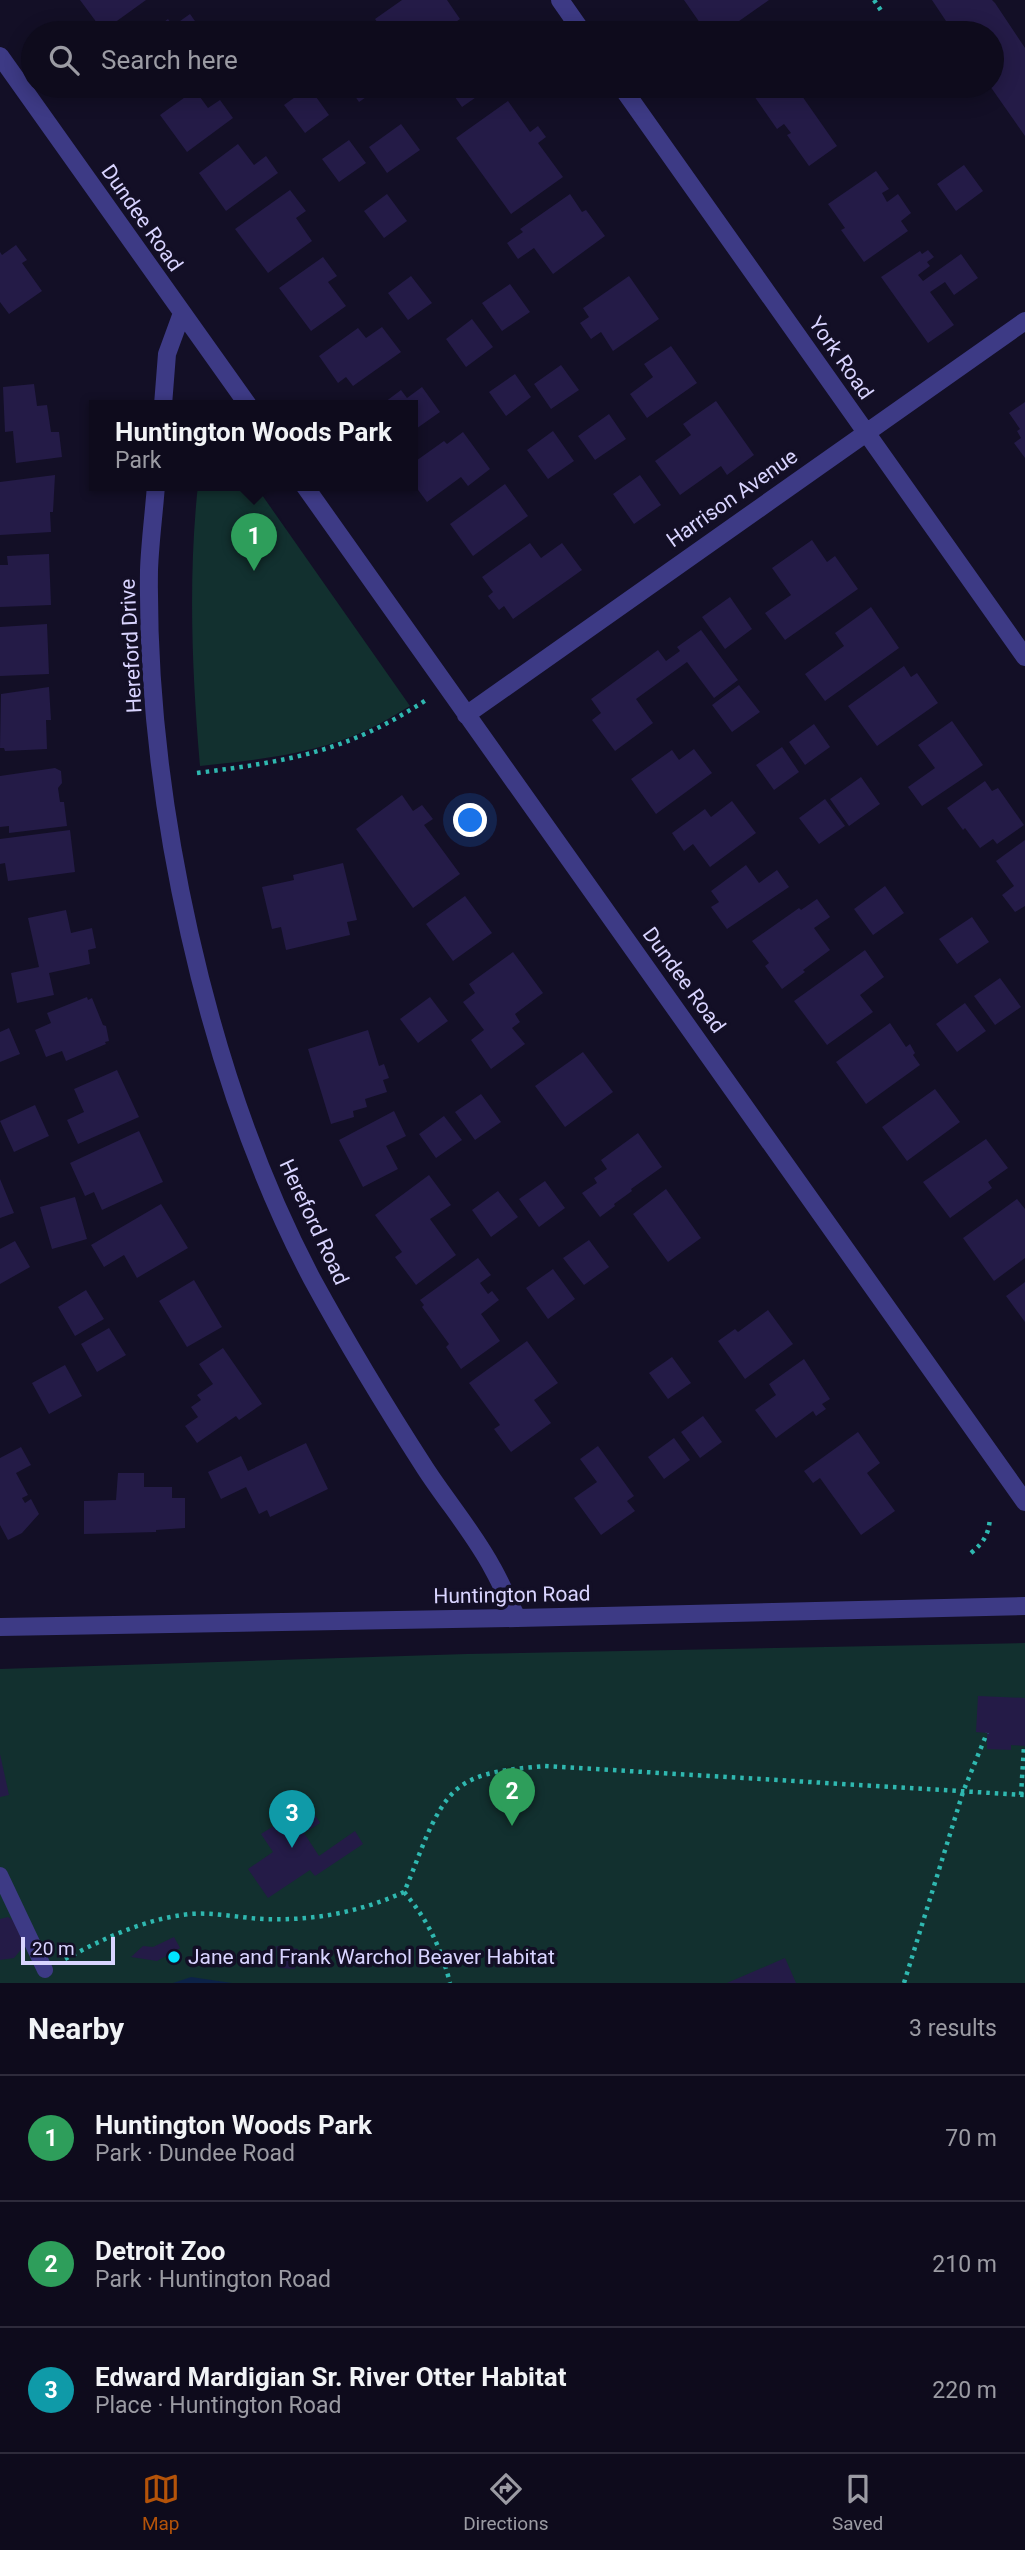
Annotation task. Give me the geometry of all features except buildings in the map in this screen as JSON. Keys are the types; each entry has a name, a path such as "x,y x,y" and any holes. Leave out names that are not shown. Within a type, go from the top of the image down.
{"street":[{"path":"560,0 575,21"},
{"name":"Dundee Road","path":"0,57 21,87"},
{"name":"Dundee Road","path":"29,98 244,400"},
{"name":"York Road","path":"629,98 1025,657"},
{"path":"163,400 167,354 182,313"},
{"name":"Harrison Avenue","path":"467,715 1025,321"},
{"name":"Hereford Drive","path":"156,491 149,569 150,607 153,681 166,805"},
{"name":"Dundee Road","path":"308,491 1025,1502"},
{"name":"Hereford Road","path":"166,805 184,904 209,1009 233,1087 277,1205 312,1278 369,1379 426,1470 493,1567 517,1618"},
{"name":"Huntington Road","path":"0,1627 1025,1606"}],"lane":[{"path":"0,1875 45,1970"}],"path":[{"path":"874,0 882,12"},
{"path":"197,773 275,763 323,751 369,734 431,697"},
{"path":"971,1553 982,1544 989,1531 990,1517"},
{"path":"904,1983 963,1792 988,1733"},
{"path":"45,1970 100,1941 135,1926 162,1919 192,1914 265,1919 309,1918 368,1906 404,1892 439,1811 456,1789 482,1776 545,1766 1023,1795 1024,1746"},
{"path":"404,1892 432,1930 444,1958 450,1983"}],"green space":[{"path":"197,491 259,491 410,706 367,730 327,745 264,758 200,766 192,626"},
{"path":"1025,1643 1025,1983 0,1983 0,1669 467,1654"}],"water":[{"path":"191,1977 232,1983 173,1983"}],"place":[{"name":"Huntington Woods Park","path":"254,571"},
{"name":"Detroit Zoo","path":"512,1826"},
{"name":"Edward Mardigian Sr. River Otter Habitat","path":"292,1848"},
{"name":"Jane and Frank Warchol Beaver Habitat","path":"174,1957"}]}
